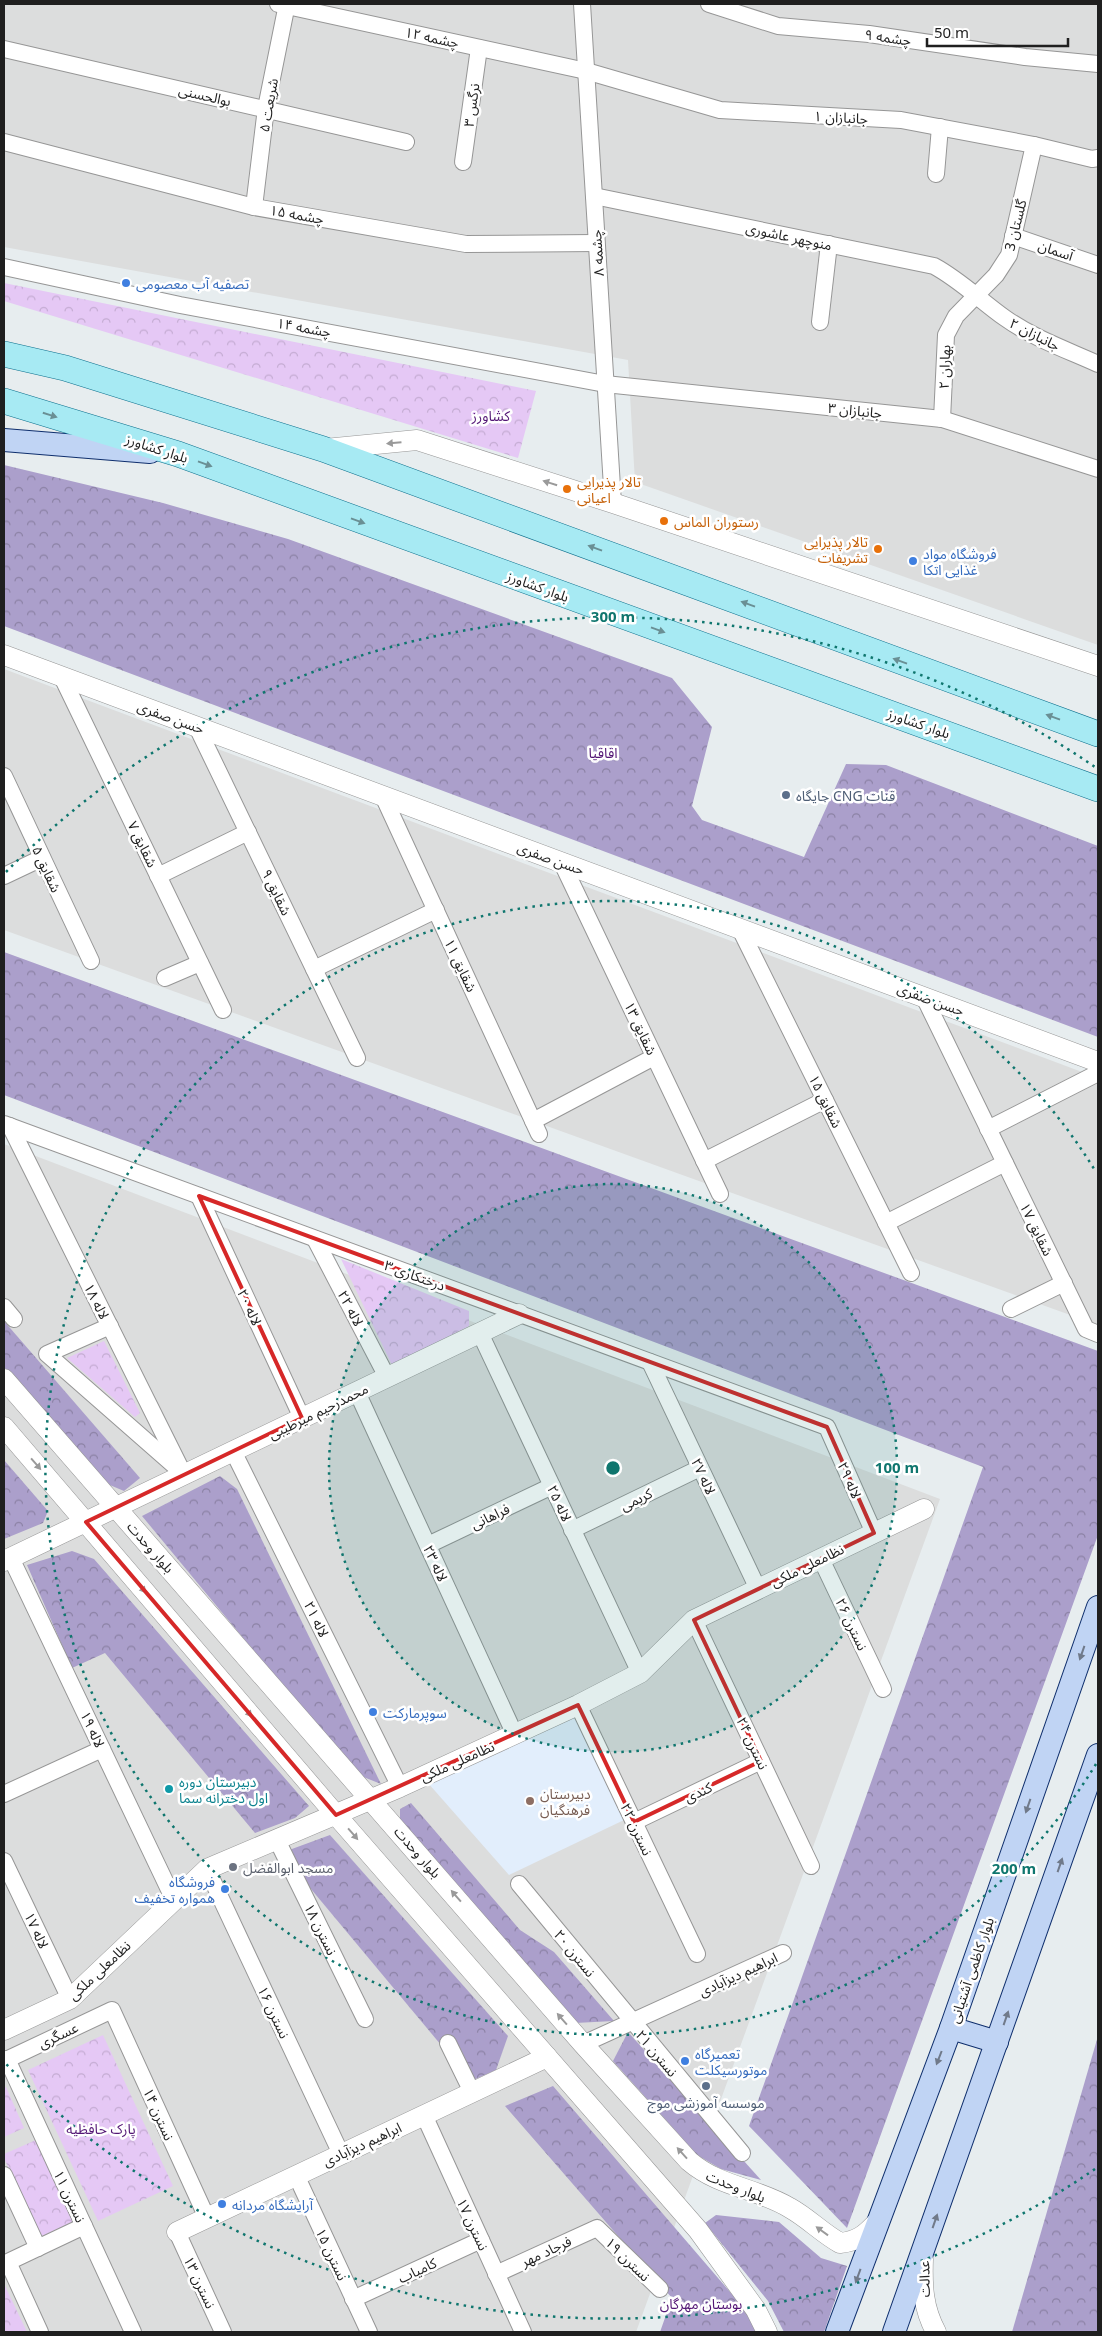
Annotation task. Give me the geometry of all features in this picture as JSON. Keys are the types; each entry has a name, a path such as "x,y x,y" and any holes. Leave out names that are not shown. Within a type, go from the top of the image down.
{"main road":[{"path":"4,338 65,368"},
{"path":"4,354 65,368 322,449 1098,734"},
{"name":"بلوار کشاورز","path":"4,401 178,454 1098,789"},
{"path":"4,440 178,454"},
{"name":"بلوار کاظمی آشتیانی","path":"837,2332 950,2028 1098,1606"},
{"path":"894,2332 1098,1755"},
{"path":"950,2028 997,2042"}],"street":[{"name":"چشمه ۸","path":"582,4 612,503"},
{"name":"چشمه ۹","path":"709,4 778,26 869,34 1025,58 1098,64"},
{"name":"چشمه ۱۲","path":"284,5 586,70"},
{"name":"شریعت ۵","path":"254,206 266,108 284,5"},
{"name":"نرگس ۳","path":"463,162 479,48"},
{"name":"بوالحسنی","path":"4,49 266,108 406,142"},
{"name":"جانبازان ۱","path":"586,70 720,110 901,120 1034,145 1092,160 1098,158"},
{"path":"936,174 940,127"},
{"name":"چشمه ۱۵","path":"4,142 254,206 466,244 596,243"},
{"name":"گلستان 3","path":"977,295 996,275 1009,255 1034,145"},
{"name":"منوچهر عاشوری","path":"594,196 934,266 953,276 977,295"},
{"name":"آسمان","path":"1013,236 1098,265"},
{"path":"820,322 829,244"},
{"name":"چشمه ۱۴","path":"4,267 180,305 605,384"},
{"name":"جانبازان ۲","path":"977,295 1006,318 1034,335 1098,364"},
{"name":"بهاران ۲","path":"942,419 946,335 956,316 977,295"},
{"name":"جانبازان ۳","path":"605,384 942,419 1098,469"},
{"path":"322,449 417,440 612,503 1098,666"},
{"name":"حسن صفری","path":"4,655 1098,1062"},
{"name":"شقایق ۷","path":"62,677 223,1010"},
{"name":"شقایق ۹","path":"197,727 357,1058"},
{"name":"شقایق ۵","path":"4,776 91,961"},
{"name":"شقایق ۱۱","path":"383,796 536,1127 654,1057"},
{"path":"158,876 248,832"},
{"path":"4,876 42,858"},
{"name":"شقایق ۱۳","path":"562,862 720,1194"},
{"path":"314,969 436,910"},
{"name":"شقایق ۱۵","path":"740,929 911,1274"},
{"path":"165,978 200,963"},
{"name":"شقایق ۱۷","path":"924,997 1064,1284 1092,1332"},
{"path":"988,1129 1098,1073"},
{"path":"704,1161 825,1100"},
{"name":"درختکاری ۳","path":"7,1125 827,1427"},
{"name":"لاله ۱۸","path":"7,1125 184,1475"},
{"path":"886,1223 1005,1163"},
{"name":"لاله ۲۰","path":"199,1196 302,1418"},
{"name":"لاله ۲۲","path":"315,1239 387,1377"},
{"path":"1011,1309 1064,1284"},
{"name":"محمدرحیم میرطیبی","path":"7,1559 519,1314"},
{"path":"110,1326 47,1354 184,1475"},
{"name":"لاله ۲۵","path":"480,1333 640,1673"},
{"name":"لاله ۲۷","path":"650,1362 758,1589"},
{"name":"بلوار وحدت","path":"4,1379 372,1799 583,2044 701,2171 726,2184 789,2207 840,2243 853,2242 864,2236 877,2222"},
{"name":"لاله ۲۳","path":"357,1392 515,1735"},
{"path":"4,1427 336,1815 698,2230 756,2310 767,2332"},
{"name":"لاله ۲۹","path":"827,1427 874,1533"},
{"name":"لاله ۲۱","path":"233,1451 400,1787"},
{"name":"کریمی","path":"572,1530 700,1468"},
{"name":"فراهانی","path":"428,1545 552,1486"},
{"name":"نظامعلی ملکی","path":"4,2030 70,1999 207,1869 400,1787 578,1705 640,1673 694,1620 924,1510"},
{"name":"لاله ۱۹","path":"7,1559 102,1749 174,1900"},
{"name":"نسترن ۲۶","path":"821,1559 883,1689"},
{"name":"نسترن ۲۴","path":"694,1620 811,1866"},
{"name":"نسترن ۲۲","path":"578,1705 697,1954"},
{"path":"4,1794 102,1749"},
{"name":"کندی","path":"634,1822 761,1761"},
{"name":"نسترن ۱۸","path":"277,1840 365,2019"},
{"name":"لاله ۱۷","path":"4,1861 70,1999"},
{"name":"نسترن ۱۶","path":"207,1869 341,2154"},
{"name":"نسترن ۲۰","path":"519,1884 631,2022"},
{"name":"ابراهیم دیزآبادی","path":"583,2044 783,1953"},
{"name":"عسگری","path":"5,2060 112,2010"},
{"name":"نسترن ۱۴","path":"112,2010 206,2218"},
{"name":"نسترن ۲۱","path":"631,2022 742,2153"},
{"path":"448,2043 472,2092"},
{"name":"ابراهیم دیزآبادی","path":"177,2232 547,2056"},
{"name":"نسترن ۱۱","path":"5,2060 133,2332"},
{"name":"نسترن ۱۷","path":"424,2115 522,2332"},
{"path":"4,2175 38,2248"},
{"name":"نسترن ۱۵","path":"296,2175 369,2332"},
{"path":"40,2332 8,2262 84,2226"},
{"name":"فرجاد مهر","path":"496,2274 597,2228"},
{"name":"نسترن ۱۹","path":"597,2228 660,2289"},
{"name":"نسترن ۱۳","path":"177,2232 223,2332"},
{"name":"کامیاب","path":"353,2299 481,2240"},
{"name":"عدالت","path":"923,2254 922,2288 925,2307 936,2332"}],"highlighted area":[{"path":"199,1196 827,1427 874,1533 694,1620 761,1761 634,1822 578,1705 336,1815 86,1522 302,1418"}],"shaded area":[{"path":"4,4 1098,4 1098,645 635,482 628,360 4,247"},
{"path":"4,669 1098,1078 1098,1325 4,930"},
{"path":"4,1144 940,1499 636,2332 4,2332"},
{"name":"دبیرستان فرهنگیان","path":"575,1717 624,1820 509,1875 428,1783"}],"green space":[{"name":"کشاورز","path":"4,283 536,391 518,458 4,301"},
{"name":"اقاقیا","path":"4,465 163,503 288,539 672,678 712,727 692,806 702,820 804,857 846,764 886,765 1098,846 1098,1037 4,626"},
{"path":"4,952 1098,1351 1098,1535 847,2228 749,2126 983,1467 4,1095"},
{"path":"341,1259 469,1311 469,1326 392,1365"},
{"path":"4,1321 140,1478 124,1491 105,1483 4,1367"},
{"path":"104,1341 140,1413 135,1417 67,1358"},
{"path":"4,1460 48,1511 43,1523 4,1539"},
{"path":"220,1476 237,1489 381,1784 356,1774 142,1516"},
{"path":"72,1551 94,1559 309,1806 295,1818 255,1833 105,1653 72,1668 27,1565"},
{"path":"411,1803 520,1930 554,1952 614,2021 575,2023 400,1824 400,1809"},
{"path":"330,1835 508,2036 496,2070 471,2081 281,1853"},
{"path":"628,2032 761,2180 721,2169 697,2155 613,2061"},
{"name":"پارک حافظیه","path":"103,2035 173,2186 98,2221 28,2070"},
{"path":"1098,2036 1098,2332 1012,2332"},
{"name":"بوستان مهرگان","path":"553,2086 743,2307 756,2332 660,2332 672,2298 505,2106"},
{"path":"6,2087 24,2128 4,2137 4,2088"},
{"path":"36,2140 73,2222 40,2237 4,2158 4,2154"},
{"path":"716,2215 779,2222 821,2258 847,2266 824,2332 784,2332 768,2301 705,2223"},
{"path":"5,2286 27,2332 4,2332"}],"place":[{"name":"تصفیه آب معصومی","path":"126,283"},
{"name":"تالار پذیرایی اعیانی","path":"567,489"},
{"name":"رستوران الماس","path":"664,521"},
{"name":"تالار پذیرایی تشریفات","path":"878,549"},
{"name":"فروشگاه مواد غذایی اتکا","path":"913,561"},
{"name":"جایگاه CNG قنات","path":"786,795"},
{"name":"سوپرمارکت","path":"373,1712"},
{"name":"دبیرستان دوره اول دخترانه سما","path":"169,1789"},
{"name":"دبیرستان فرهنگیان","path":"530,1801"},
{"name":"مسجد ابوالفضل","path":"233,1867"},
{"name":"فروشگاه همواره تخفیف","path":"225,1889"},
{"name":"تعمیرگاه موتورسیکلت","path":"685,2061"},
{"name":"موسسه آموزشی موج","path":"706,2086"},
{"name":"آرایشگاه مردانه","path":"222,2204"}]}
